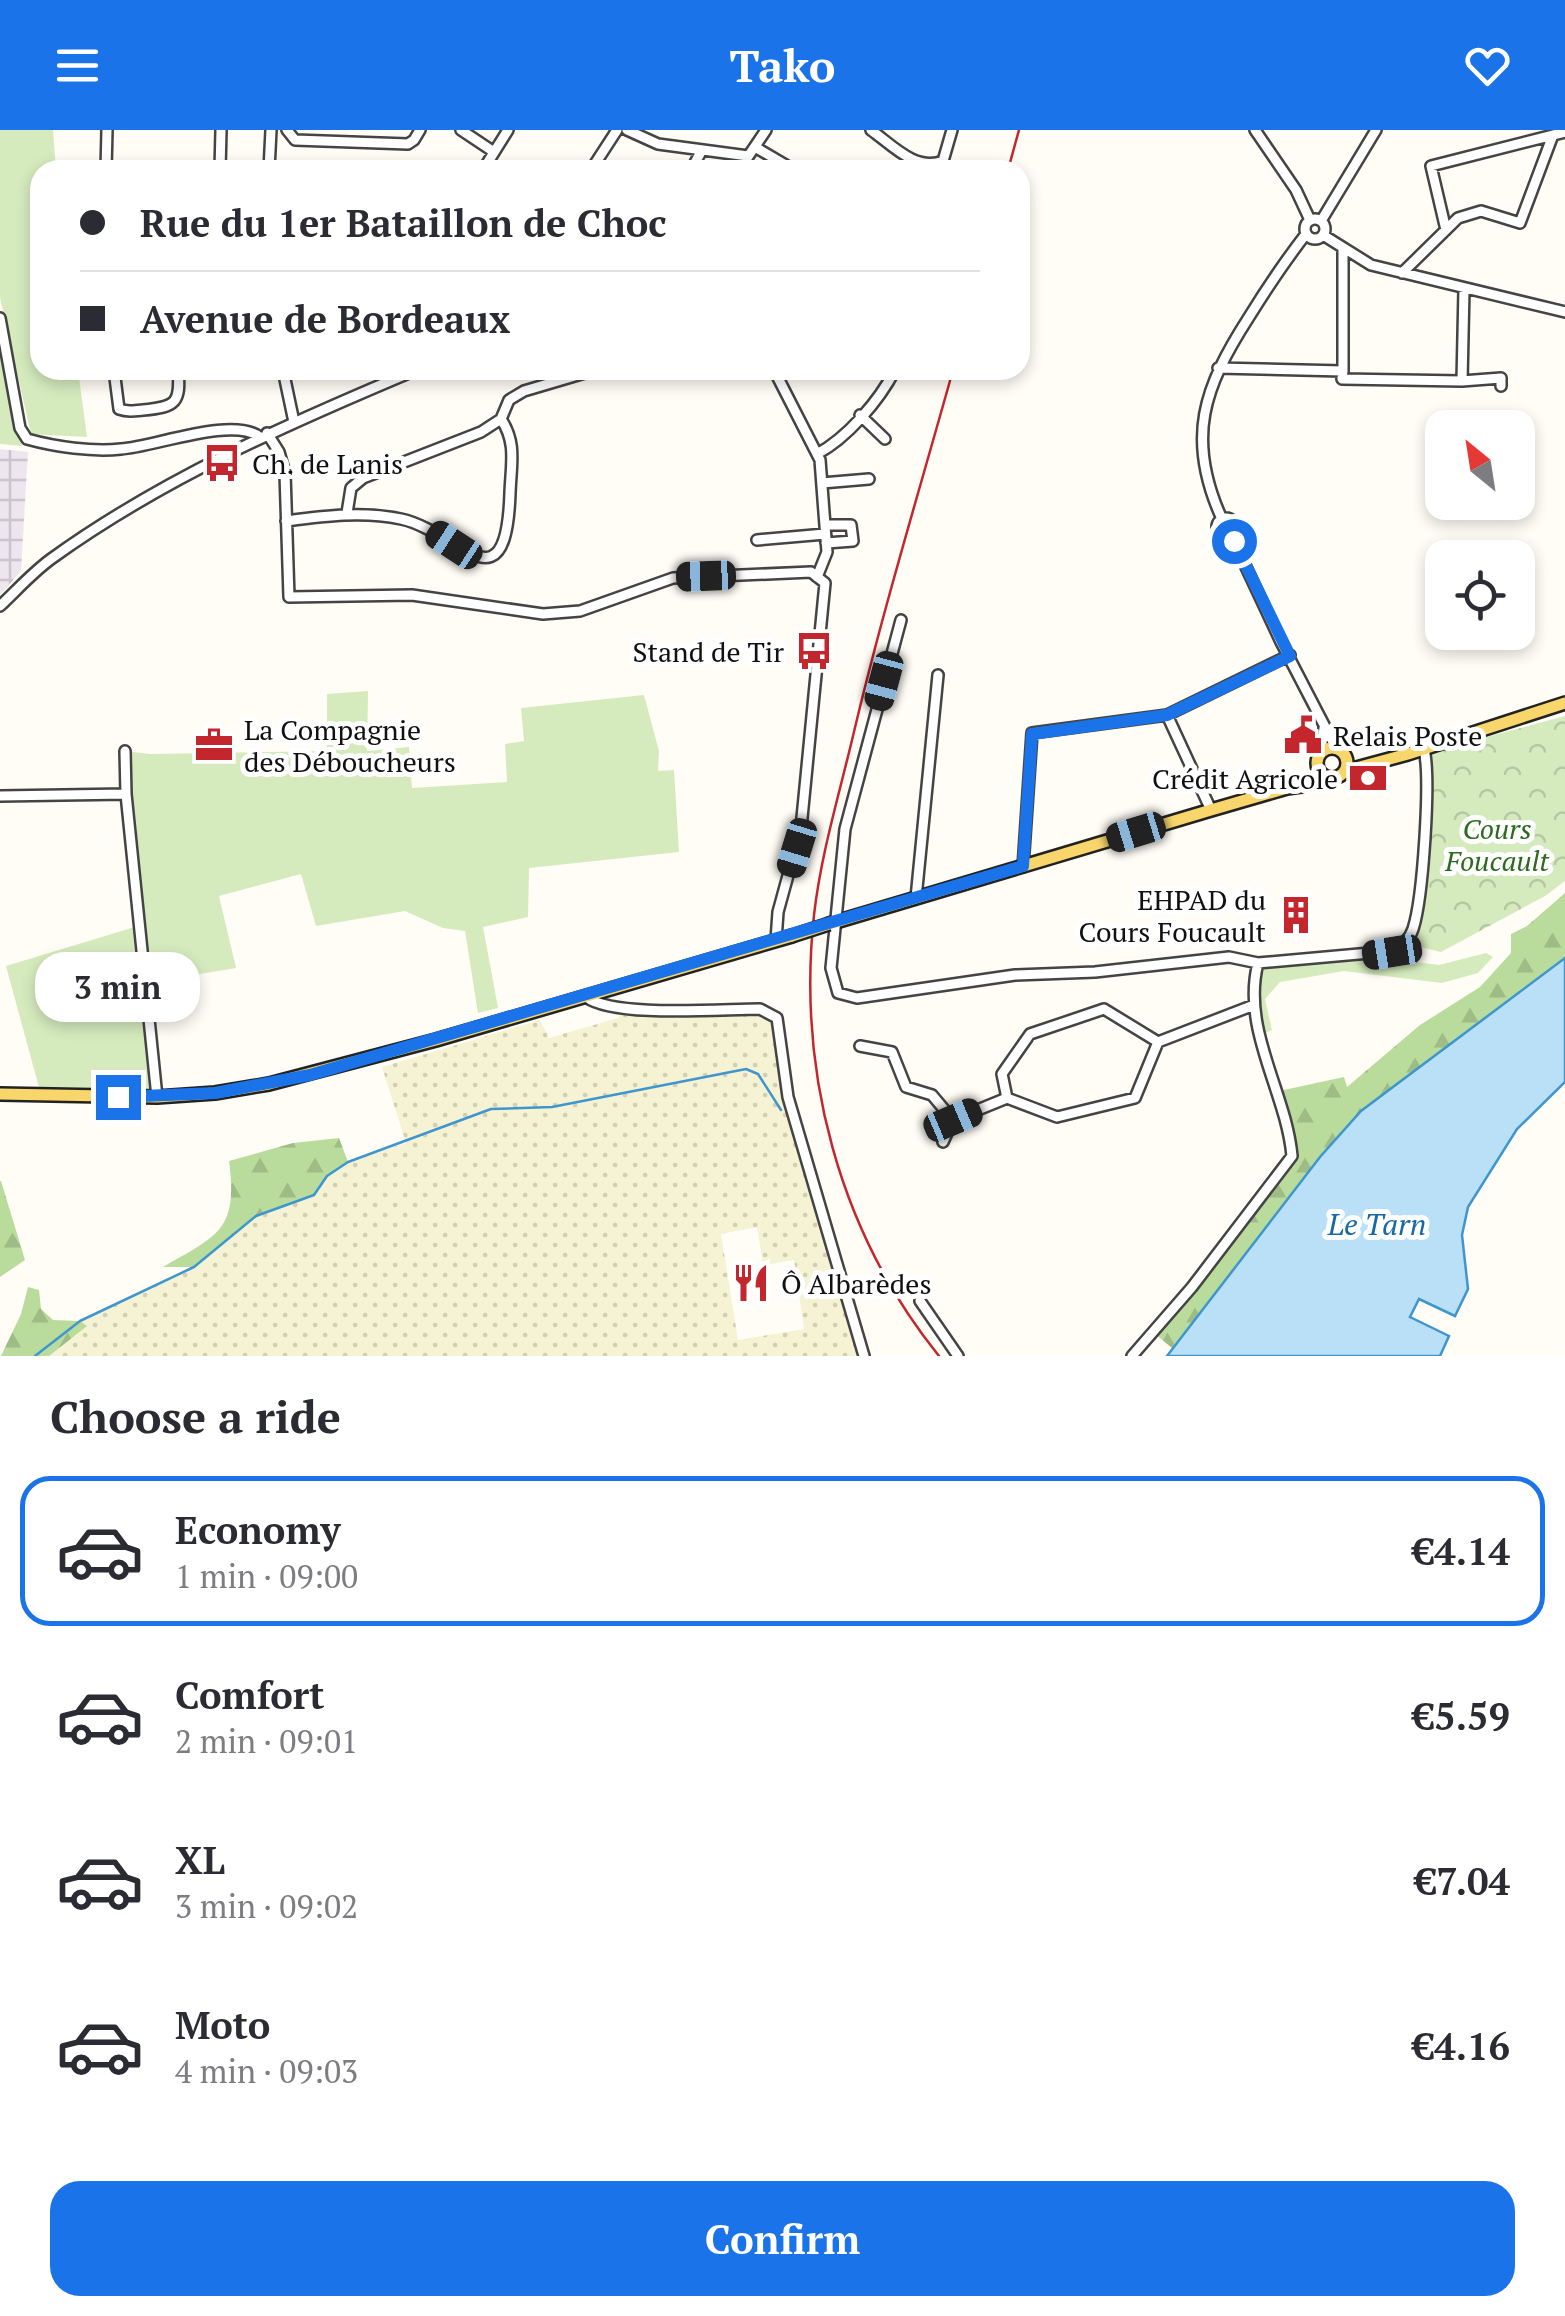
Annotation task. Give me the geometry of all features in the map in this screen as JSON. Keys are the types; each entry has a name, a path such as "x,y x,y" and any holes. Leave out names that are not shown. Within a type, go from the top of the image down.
{"main road":[{"path":"0,1094 157,1097 215,1093 310,1075 1211,810 1326,777 1338,777 1344,771 1565,703"},
{"path":"1303,785 1322,751 1369,759 1424,748"},
{"path":"1341,752 1344,771"},
{"path":"1316,766 1326,777"}],"street":[{"path":"106,160 107,130"},
{"path":"220,160 221,130"},
{"path":"270,160 271,130"},
{"path":"288,130 295,140 408,144 420,130"},
{"path":"461,130 494,152"},
{"path":"489,160 508,130"},
{"path":"598,160 617,130"},
{"path":"627,130 658,144 751,152 770,160"},
{"path":"745,160 766,130"},
{"path":"870,130 913,160"},
{"path":"942,160 952,130"},
{"path":"1255,130 1324,227 1322,235"},
{"path":"1341,752 1324,725 1232,535 1234,523 1222,518 1209,488 1204,458 1207,397 1218,368 1306,234 1305,227 1316,220 1376,130"},
{"path":"1446,230 1431,166 1565,132"},
{"path":"1402,273 1458,218 1481,211 1520,224 1553,135"},
{"path":"696,160 702,150"},
{"path":"1306,234 1313,239 1322,235"},
{"path":"1322,235 1372,265 1565,312"},
{"path":"1343,250 1342,379 1500,378 1501,386"},
{"path":"1462,381 1464,289"},
{"path":"0,318 20,428 27,439 108,450 209,432 249,431 263,435 282,459 289,597 412,595 543,614 580,611 672,578 812,572 825,583 804,804 797,848 778,912 776,940"},
{"path":"1218,368 1343,370"},
{"path":"115,380 119,409 126,412 167,408 175,402 179,380"},
{"path":"285,380 294,422"},
{"path":"0,606 34,572 88,535 263,435 393,380"},
{"path":"347,513 351,488 363,478 481,432 501,419 509,400 524,391 561,380"},
{"path":"779,380 817,454 826,552 817,577"},
{"path":"817,454 834,445 889,380"},
{"path":"860,415 886,439"},
{"path":"286,521 347,513 404,519 472,556 487,558 501,550 509,529 512,436 501,419"},
{"path":"822,483 868,479"},
{"path":"757,540 825,534"},
{"path":"901,620 846,829 833,923 832,979 838,994 858,998 1015,975 1096,972 1229,957 1258,963 1392,952 1413,932 1420,890 1424,748"},
{"path":"1023,866 1032,734 1167,715 1290,656"},
{"path":"916,898 938,675"},
{"path":"1167,715 1211,810"},
{"path":"1322,751 1324,725"},
{"path":"125,751 157,1097"},
{"path":"0,796 126,794"},
{"path":"1132,1356 1192,1288 1292,1156 1254,1004 1253,981 1258,963"},
{"path":"586,996 600,1005 624,1009 760,1009 777,1018 788,1097 864,1356"},
{"path":"942,1142 953,1120 1007,1098 1056,1118 1135,1098 1158,1042 1254,1004"},
{"path":"1007,1098 1002,1074 1030,1034 1104,1009 1158,1042"},
{"path":"860,1046 892,1052 906,1087 932,1095 953,1120"},
{"path":"920,1302 958,1356"}],"shaded area":[{"path":"0,449 28,452 21,571 0,595"},
{"path":"624,1009 760,1009 777,1018 788,1097 864,1356 43,1356 80,1321 194,1267 256,1216 314,1195 327,1176 348,1162 406,1143 382,1067 540,1020 549,1038 618,1018","holes":["757,1227 763,1265 794,1260 804,1329 738,1340 721,1234"]}],"green space":[{"path":"0,130 53,130 55,160 30,160 30,380 79,380 87,437 31,434 0,297"},
{"path":"0,354 22,446 0,444"},
{"path":"368,691 367,751 409,747 412,788 507,782 505,744 524,741 521,708 644,695 659,751 658,771 674,770 679,852 529,868 528,917 483,927 498,1008 478,1013 465,931 443,928 405,911 316,926 301,874 219,896 236,968 145,983 157,1097 41,1095 6,966 138,926 125,751 327,751 327,694"},
{"name":"Cours Foucault","path":"1565,716 1565,881 1545,896 1441,952 1412,945 1428,874 1430,752"},
{"path":"1565,893 1565,958 1361,1111 1320,1157 1172,1348 1154,1333 1290,1160 1279,1091 1344,1077 1347,1087 1420,1025 1480,987 1511,953 1511,934 1527,926"},
{"path":"1392,951 1393,959 1439,965 1486,953 1493,957 1478,973 1442,983 1344,971 1280,982 1265,999 1272,1030 1261,1035 1254,1005 1258,963"},
{"path":"339,1138 348,1162 327,1176 314,1195 256,1217 194,1267 163,1267 198,1247 220,1228 230,1202 229,1161 293,1143"},
{"path":"0,1181 25,1260 0,1277"},
{"path":"28,1287 39,1290 41,1309 53,1320 80,1321 87,1326 49,1356 1,1356 21,1314"}],"water":[{"name":"Le Tarn","path":"1565,958 1565,1082 1517,1129 1468,1207 1462,1235 1468,1289 1455,1316 1419,1299 1410,1317 1449,1336 1440,1356 1167,1356 1320,1157 1361,1111"}],"waterway":[{"path":"35,1356 80,1321 194,1267 256,1216 314,1195 327,1176 348,1162 491,1109 552,1107 746,1069 758,1074 781,1110"}],"railway":[{"path":"1011,160 1019,130"},
{"path":"939,1356 904,1308 851,1203 820,1091 812,1033 810,974 817,892 831,825 876,644 950,380"}],"place":[{"name":"Ch. de Lanis","path":"222,463"},
{"name":"Stand de Tir","path":"814,651"},
{"name":"Relais Poste","path":"1303,735"},
{"name":"La Compagnie des Déboucheurs","path":"214,745"},
{"name":"Crédit Agricole","path":"1368,778"},
{"name":"EHPAD du Cours Foucault","path":"1296,915"},
{"name":"Ô Albarèdes","path":"751,1283"}],"route":[{"path":"118,1097 215,1093 310,1075 1023,866 1032,734 1167,715 1290,656 1234,541"}]}
